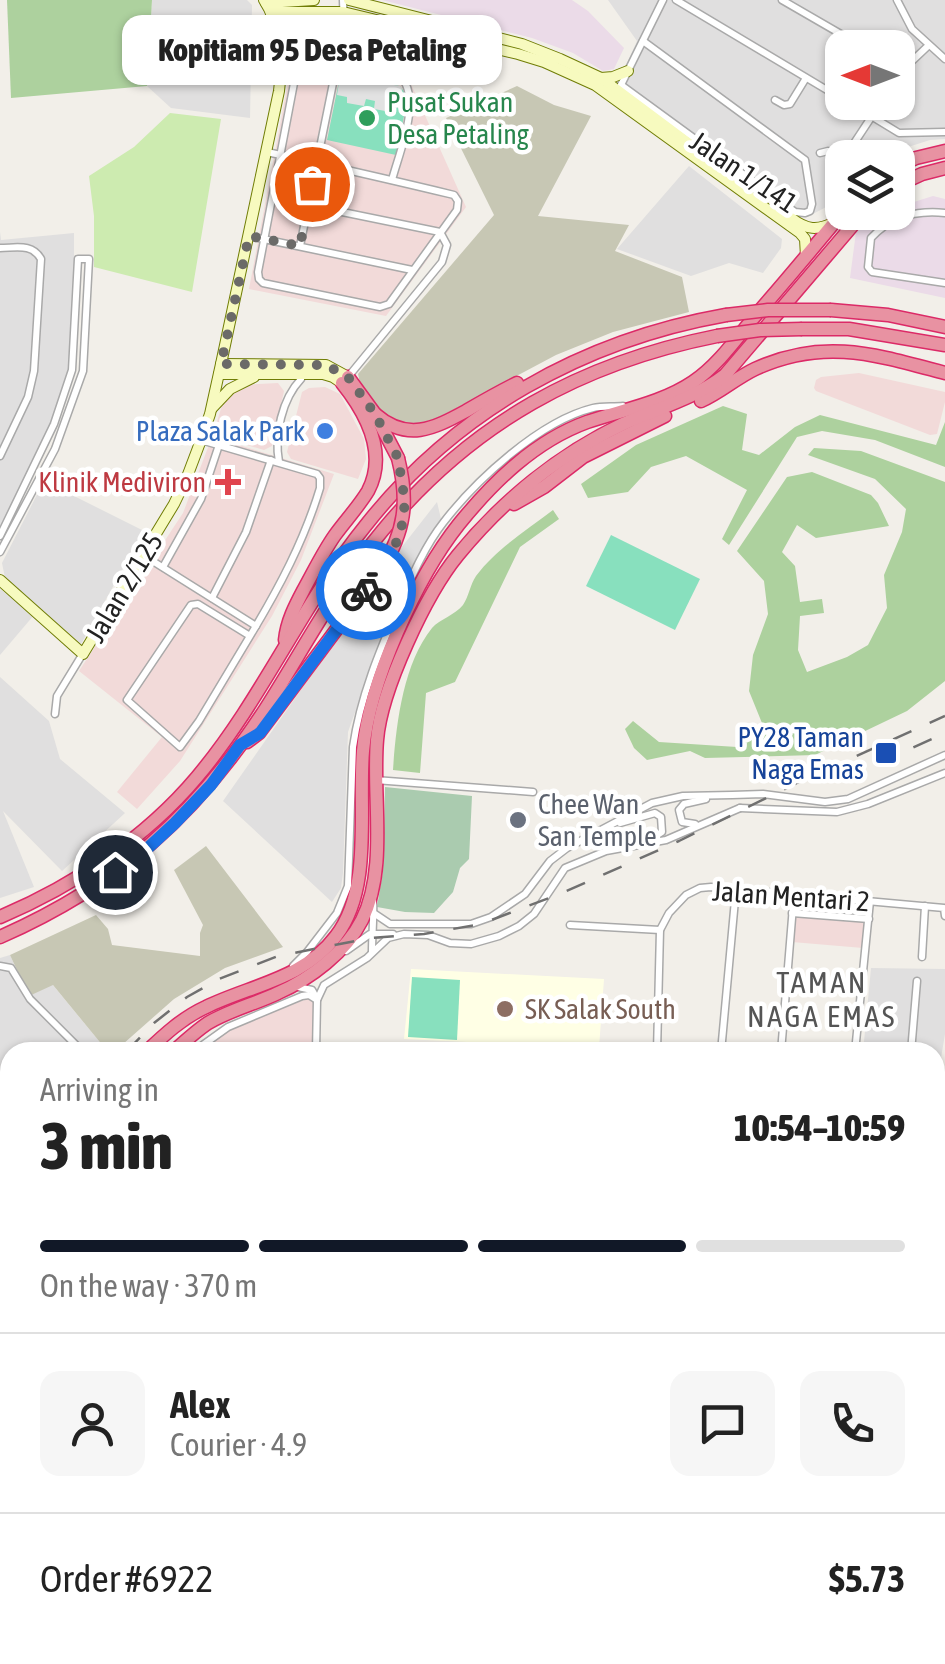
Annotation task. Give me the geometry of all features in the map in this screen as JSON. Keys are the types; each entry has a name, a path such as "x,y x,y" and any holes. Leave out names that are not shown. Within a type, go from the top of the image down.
{"highway":[{"path":"915,158 945,151"},
{"path":"915,177 945,168"},
{"path":"185,1042 206,1025 282,985 338,934 351,906 360,871 363,752 378,679 434,561 460,524 508,472 550,439 679,390 708,370 829,230"},
{"path":"550,439 543,448 544,460 549,462 707,389 743,354 849,230"},
{"path":"0,917 89,870 170,808 198,776 370,518 434,454 474,421 543,377 580,358 682,323 768,310 888,315 945,327"},
{"path":"0,937 91,889 148,848 211,785 381,532 412,496 462,452 532,402 586,374 651,351 760,330 849,329 945,345"},
{"path":"913,338 945,354"},
{"path":"497,514 544,487 583,457 713,395 755,370 785,359 828,351 860,352 945,373"},
{"path":"345,380 385,422 418,431 523,380 543,377"},
{"path":"285,648 292,612 326,550 366,495 375,472 376,447 345,380"},
{"path":"240,745 260,733 394,549 405,502 398,458 375,414"},
{"path":"158,1042 186,1018 224,999 312,974 345,945 362,921 374,889 377,738 382,709 418,622 455,559 519,493 568,454"},
{"path":"508,472 522,466 530,471 530,479 519,493"},
{"path":"169,1042 224,999"}],"street":[{"path":"267,5 314,0"},
{"path":"617,92 663,0"},
{"path":"676,0 825,89"},
{"path":"782,0 833,30"},
{"path":"898,0 912,29 945,59"},
{"path":"267,5 345,4 522,44 601,78 617,92"},
{"path":"300,246 344,29 345,4"},
{"path":"345,4 544,62 617,92"},
{"name":"Jalan 2/125","path":"83,654 187,477 211,408 249,236 273,154 281,76 278,43 267,5"},
{"path":"273,154 454,195 457,210 388,304 380,307 264,284 259,279 273,154 306,29 344,29"},
{"name":"Jalan 1/141","path":"617,92 795,212 810,211 805,160 643,41"},
{"path":"915,58 929,44"},
{"path":"336,66 401,78 408,86 410,113 392,181"},
{"path":"601,78 628,71"},
{"path":"775,100 790,104 806,78"},
{"name":"Jalan 1/141","path":"617,92 801,226 814,229 825,224"},
{"name":"Jalan 1/141","path":"617,92 800,233 805,238 806,258"},
{"path":"820,154 847,154 869,120"},
{"path":"879,120 900,133 945,132"},
{"path":"308,205 440,232"},
{"path":"945,213 921,211 888,223 871,238 868,267 872,272 945,283"},
{"path":"345,380 442,262 446,245 440,232"},
{"path":"249,236 412,270"},
{"path":"0,248 29,247 40,259 34,371 28,397 0,456"},
{"path":"0,536 54,424 72,370 78,259 88,258 83,371 55,449 0,552"},
{"path":"220,369 315,364 326,365 345,380"},
{"path":"220,369 259,374 322,374 345,380"},
{"path":"211,408 238,384 259,374"},
{"path":"272,374 284,383 288,395"},
{"path":"212,598 246,532 288,395 301,380"},
{"path":"282,985 337,913 348,886 356,726 384,638 424,552 473,488 503,460 542,433 570,416 595,408 638,406"},
{"path":"201,440 317,474 321,482 297,551 256,626 199,722 180,747 127,700 190,605 198,604 250,636"},
{"path":"271,460 277,441"},
{"path":"163,567 201,499 219,445"},
{"path":"143,554 256,626"},
{"path":"0,580 83,654 57,696 55,714"},
{"path":"378,916 390,924 456,926 491,917 525,894 550,861 567,848 652,802 732,794 825,802 848,799 945,755"},
{"path":"732,794 684,804 679,810 682,822 691,825 740,808 837,812 868,804 945,773"},
{"path":"376,780 533,792"},
{"path":"627,846 666,840 740,808"},
{"path":"298,987 372,934 428,935 450,943 470,944 520,926 534,914 565,868 656,837 662,832 662,817 655,812 605,828"},
{"name":"Jalan Mentari 2","path":"660,930 668,912 700,888 925,906 944,912"},
{"path":"372,952 378,916 374,889"},
{"path":"722,1042 736,889"},
{"path":"782,1042 794,894"},
{"path":"857,1042 870,902"},
{"path":"922,957 925,906"},
{"path":"792,913 868,919"},
{"path":"570,924 660,930 657,1042"},
{"path":"317,1000 324,986 334,978 349,971 388,938 404,934"},
{"path":"0,966 11,968 30,999 73,1042"},
{"path":"912,1042 917,981"},
{"path":"282,985 317,994 316,1042"},
{"path":"206,1042 228,1026 302,996 317,1000"}],"shaded area":[{"path":"152,0 247,0 252,5 250,118 171,108 147,86"},
{"path":"382,0 572,0 624,48 614,69 603,71 573,53 532,38"},
{"path":"608,0 945,0 945,139 915,145 915,140 825,140 825,208 807,217 794,216 617,85 637,41"},
{"path":"334,15 348,18 343,64 407,75 466,207 386,316 249,289 290,72 282,28 290,19"},
{"path":"350,19 395,28 408,74 347,63 343,58"},
{"path":"340,76 400,86 399,108 392,107 391,112 374,109 375,101 366,99 364,106 347,103 347,97 337,95"},
{"path":"517,86 554,105 591,116 538,216 629,225 615,251 682,277 689,312 613,332 556,355 421,427 386,419 360,383 358,374 494,215 446,118"},
{"path":"689,166 782,239 781,248 763,273 729,263 691,276 617,249"},
{"path":"933,196 945,199 945,298 850,278 856,232 915,230 915,202"},
{"path":"0,232 1,240 74,233 74,293 68,372 52,423 0,528"},
{"path":"859,373 945,392 937,434 930,435 814,388 821,377"},
{"path":"278,383 284,391 272,446 264,450 213,435 223,402 242,385"},
{"name":"Plaza Salak Park","path":"325,387 340,394 364,439 366,459 358,479 291,459 287,452 302,392"},
{"path":"212,437 334,474 301,560 272,616 180,761 137,809 117,792 162,737 79,671 183,513"},
{"path":"44,481 144,531 81,644 5,578 2,563"},
{"path":"437,502 441,519 386,608 388,619 348,732 343,873 341,888 332,902 223,801"},
{"path":"0,589 34,615 0,655"},
{"path":"0,677 49,721 60,759 125,813 62,871 3,811 34,887 0,898"},
{"path":"385,787 472,796 469,859 460,868 453,892 434,913 377,907 383,871"},
{"path":"206,846 283,947 225,968 174,999 125,1042 100,1042 53,985 29,996 10,955 96,915 108,929 112,945 200,956 203,925 174,870"},
{"path":"794,916 866,921 863,948 792,942"},
{"path":"10,955 29,995 52,984 100,1042 0,1042 0,958"},
{"path":"871,968 945,969 944,1042 864,1042"},
{"name":"SK Salak South","path":"411,969 604,979 599,1042 404,1039"},
{"path":"309,998 314,1002 314,1042 210,1042 228,1029"}],"green space":[{"path":"7,0 152,0 147,86 11,98"},
{"name":"Pusat Sukan Desa Petaling","path":"340,76 400,86 408,97 396,155 327,140"},
{"path":"170,113 221,119 192,292 94,267 89,176 134,147"},
{"path":"723,406 747,414 742,450 759,455 795,427 820,415 936,445 945,422 945,467 875,440 822,431 797,437 729,545 722,539 747,490 686,456 651,467 628,492 588,498 581,484 636,445"},
{"path":"814,448 861,451 945,482 945,681 907,711 815,755 705,758 690,751 647,760 634,748 625,729 633,721 659,742 737,747 741,736 764,728 749,691 753,655 768,614 764,581 737,551 787,477 812,472 871,495 878,503 889,526 816,538 797,525 782,552 795,566 800,602 822,599 824,613 800,616 798,650 807,672 868,645 887,608 884,575 902,532 906,509 875,479 808,455"},
{"path":"553,510 559,519 520,547 455,682 426,693 420,773 393,770 403,696 422,643 435,625 463,605 476,576 493,557"},
{"path":"611,535 700,579 675,630 586,586"},
{"path":"412,977 460,980 457,1040 408,1037"}],"railway":[{"path":"136,1042 187,997 219,979 278,956 371,938 481,924 679,841 945,716"},
{"path":"877,764 945,733"}],"way so far":[{"path":"312,184 300,246 249,236 221,364 326,365 348,377 375,414 398,458 405,502 394,549 366,590"}],"place":[{"name":"Pusat Sukan Desa Petaling","path":"367,118"},
{"name":"Kopitiam 95 Desa Petaling","path":"312,184"},
{"name":"Plaza Salak Park","path":"325,431"},
{"name":"Klinik Mediviron","path":"228,482"},
{"name":"PY28 Taman Naga Emas","path":"886,753"},
{"name":"Chee Wan San Temple","path":"518,820"},
{"name":"SK Salak South","path":"505,1009"}],"district":[{"name":"TAMAN NAGA EMAS","path":"822,999"}],"route":[{"path":"115,872 175,823 211,785 240,745 260,733 366,590"}]}
